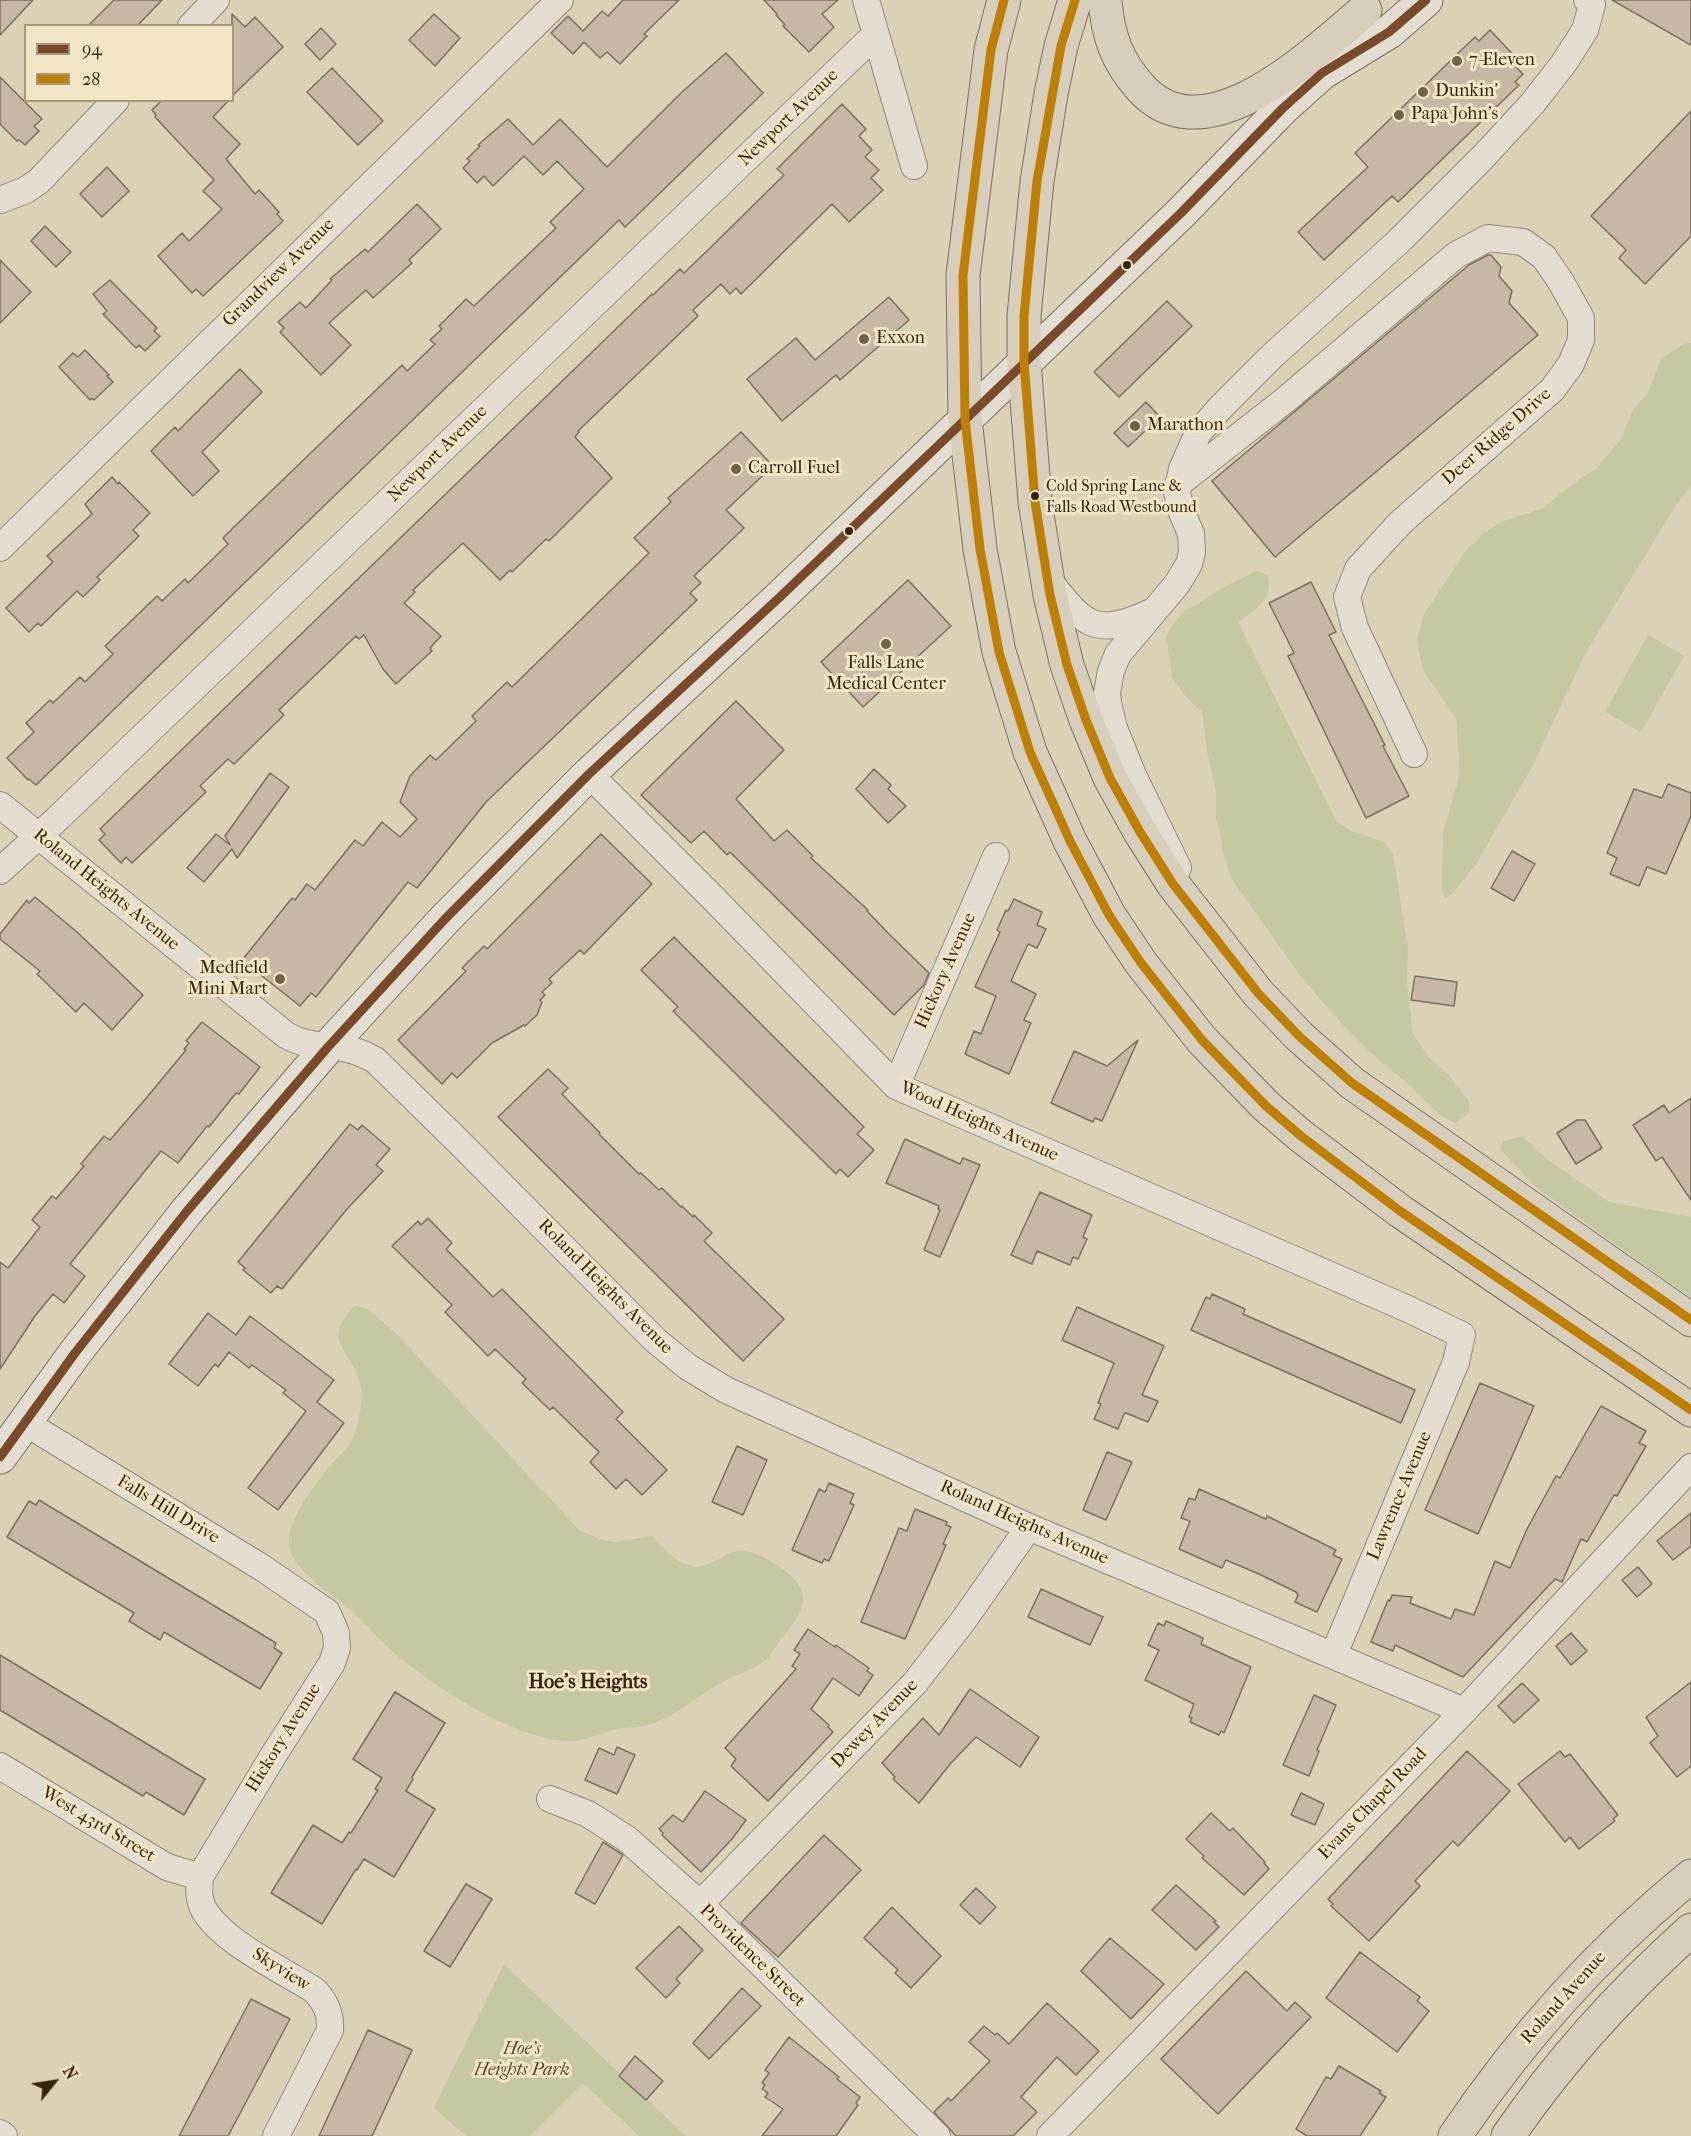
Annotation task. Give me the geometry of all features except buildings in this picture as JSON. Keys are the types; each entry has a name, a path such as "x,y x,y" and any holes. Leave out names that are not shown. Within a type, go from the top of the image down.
{"main road":[{"path":"1004,0 991,50 963,275 965,420 980,549 999,652 1030,752 1076,852 1109,915 1141,963 1202,1040 1266,1106 1301,1136 1400,1211 1691,1410"},
{"path":"1075,0 1059,55 1037,182 1024,316 1024,362 1035,502 1048,581 1067,666 1110,778 1140,832 1173,884 1217,943 1285,1022 1352,1083 1691,1320"},
{"path":"1105,0 1108,26 1116,54 1130,76 1147,95 1166,106 1182,111 1201,112 1218,109 1270,86 1370,5"},
{"path":"0,1456 75,1353 187,1211 327,1047 446,919 590,774 729,645 1181,213 1283,108 1322,73 1389,32 1426,0"},
{"path":"1322,73 1370,5"},
{"name":"Roland Avenue","path":"1455,2136 1510,2059 1568,1990 1609,1948 1691,1876"},
{"path":"1508,2136 1543,2088 1602,2018 1691,1930"}],"street":[{"path":"193,24 216,0"},
{"name":"Grandview Avenue","path":"0,548 560,0"},
{"path":"866,0 914,166"},
{"path":"1217,943 1133,775 1114,728 1108,703 1108,682 1113,665 1125,644 1182,577 1189,564 1192,552 1191,534 1179,501 1178,484 1182,469 1198,433 1221,407 1454,187 1532,104 1564,63 1585,30 1592,5 1587,0"},
{"name":"Newport Avenue","path":"0,871 875,35"},
{"path":"1,198 26,190 39,181 114,102"},
{"name":"Deer Ridge Drive","path":"1178,484 1293,394 1456,255 1488,238 1523,242 1544,257 1581,318 1581,340 1571,364 1552,390 1400,523 1358,569 1347,597 1355,628 1414,754"},
{"path":"1048,581 1073,612 1098,625 1127,623 1155,610"},
{"name":"Wood Heights Avenue","path":"590,774 896,1086 1408,1309 1462,1335"},
{"name":"Roland Heights Avenue","path":"0,805 286,1035 298,1042 345,1048 375,1060 655,1340 688,1367 726,1390 1029,1527 1334,1654 1464,1711"},
{"name":"Hickory Avenue","path":"896,1086 996,856"},
{"name":"Lawrence Avenue","path":"1334,1654 1456,1362 1462,1335"},
{"name":"Falls Hill Drive","path":"24,1422 311,1600"},
{"name":"Evans Chapel Road","path":"1050,2136 1464,1711 1691,1467"},
{"name":"Dewey Avenue","path":"700,1904 914,1684 963,1621 1029,1527"},
{"name":"Hickory Avenue","path":"200,1877 332,1663 337,1648 336,1634 327,1612 311,1600"},
{"name":"West 43rd Street","path":"0,1766 167,1867 200,1877"},
{"name":"Providence Street","path":"550,1799 588,1814 627,1839 700,1904 937,2136"},
{"name":"Skyview","path":"200,1877 198,1892 204,1909 216,1924 237,1942 314,1990 322,1998 329,2013 330,2030 276,2136"},
{"path":"0,2133 4,2136"}],"green space":[{"path":"1691,343 1691,486 1676,505 1585,654 1532,767 1476,864 1452,894 1445,898 1442,891 1443,832 1460,774 1456,718 1423,670 1417,642 1423,616 1465,552 1483,533 1506,520 1542,509 1578,480 1596,469 1621,439 1634,408 1648,393 1661,359 1683,344"},
{"path":"1256,571 1268,575 1268,591 1262,603 1238,622 1336,821 1351,831 1384,842 1393,855 1408,948 1407,981 1413,1034 1430,1059 1448,1074 1469,1101 1469,1113 1455,1123 1441,1116 1342,1024 1302,978 1231,878 1216,820 1216,791 1207,751 1202,712 1186,697 1172,677 1166,635 1182,613"},
{"path":"1648,635 1684,656 1641,732 1605,712"},
{"path":"1522,1136 1548,1160 1609,1202 1691,1217 1691,1298 1537,1188 1500,1149 1504,1141"},
{"path":"355,1306 368,1309 397,1334 579,1530 602,1540 616,1542 652,1536 679,1561 691,1566 703,1566 731,1553 744,1551 763,1557 782,1569 801,1589 802,1604 797,1617 768,1658 761,1664 717,1685 659,1721 571,1741 543,1737 499,1721 458,1699 402,1659 352,1611 312,1580 295,1560 290,1550 289,1539 295,1518 307,1496 350,1444 357,1425 361,1403 360,1383 339,1337 339,1328"},
{"name":"Hoe's Heights Park","path":"504,1964 686,2136 639,2136 583,2083 530,2136 466,2136 434,2108"}],"transit line":[{"name":"28","path":"1004,0 991,50 963,275 965,420 980,549 999,652 1030,752 1070,841 1109,915 1141,963 1202,1040 1266,1106 1301,1136 1400,1211 1691,1410"},
{"name":"28","path":"1075,0 1061,46 1037,181 1024,316 1024,362 1035,502 1050,595 1067,665 1086,720 1110,778 1140,832 1173,884 1258,993 1299,1036 1352,1083 1691,1320"},
{"name":"94","path":"0,1457 75,1353 187,1211 328,1047 445,919 589,774 781,596 1181,213 1283,108 1322,73 1389,32 1426,0"}],"place":[{"name":"7-Eleven","path":"1457,61"},
{"name":"Dunkin'","path":"1423,92"},
{"name":"Papa John's","path":"1399,115"},
{"name":"Exxon","path":"864,339"},
{"name":"Marathon","path":"1135,426"},
{"name":"Carroll Fuel","path":"736,469"},
{"name":"Cold Spring Lane & Falls Road Westbound","path":"1035,496"},
{"name":"Falls Lane Medical Center","path":"886,644"},
{"name":"Medfield Mini Mart","path":"280,979"}],"district":[{"name":"Hoe's Heights","path":"588,1683"}]}
